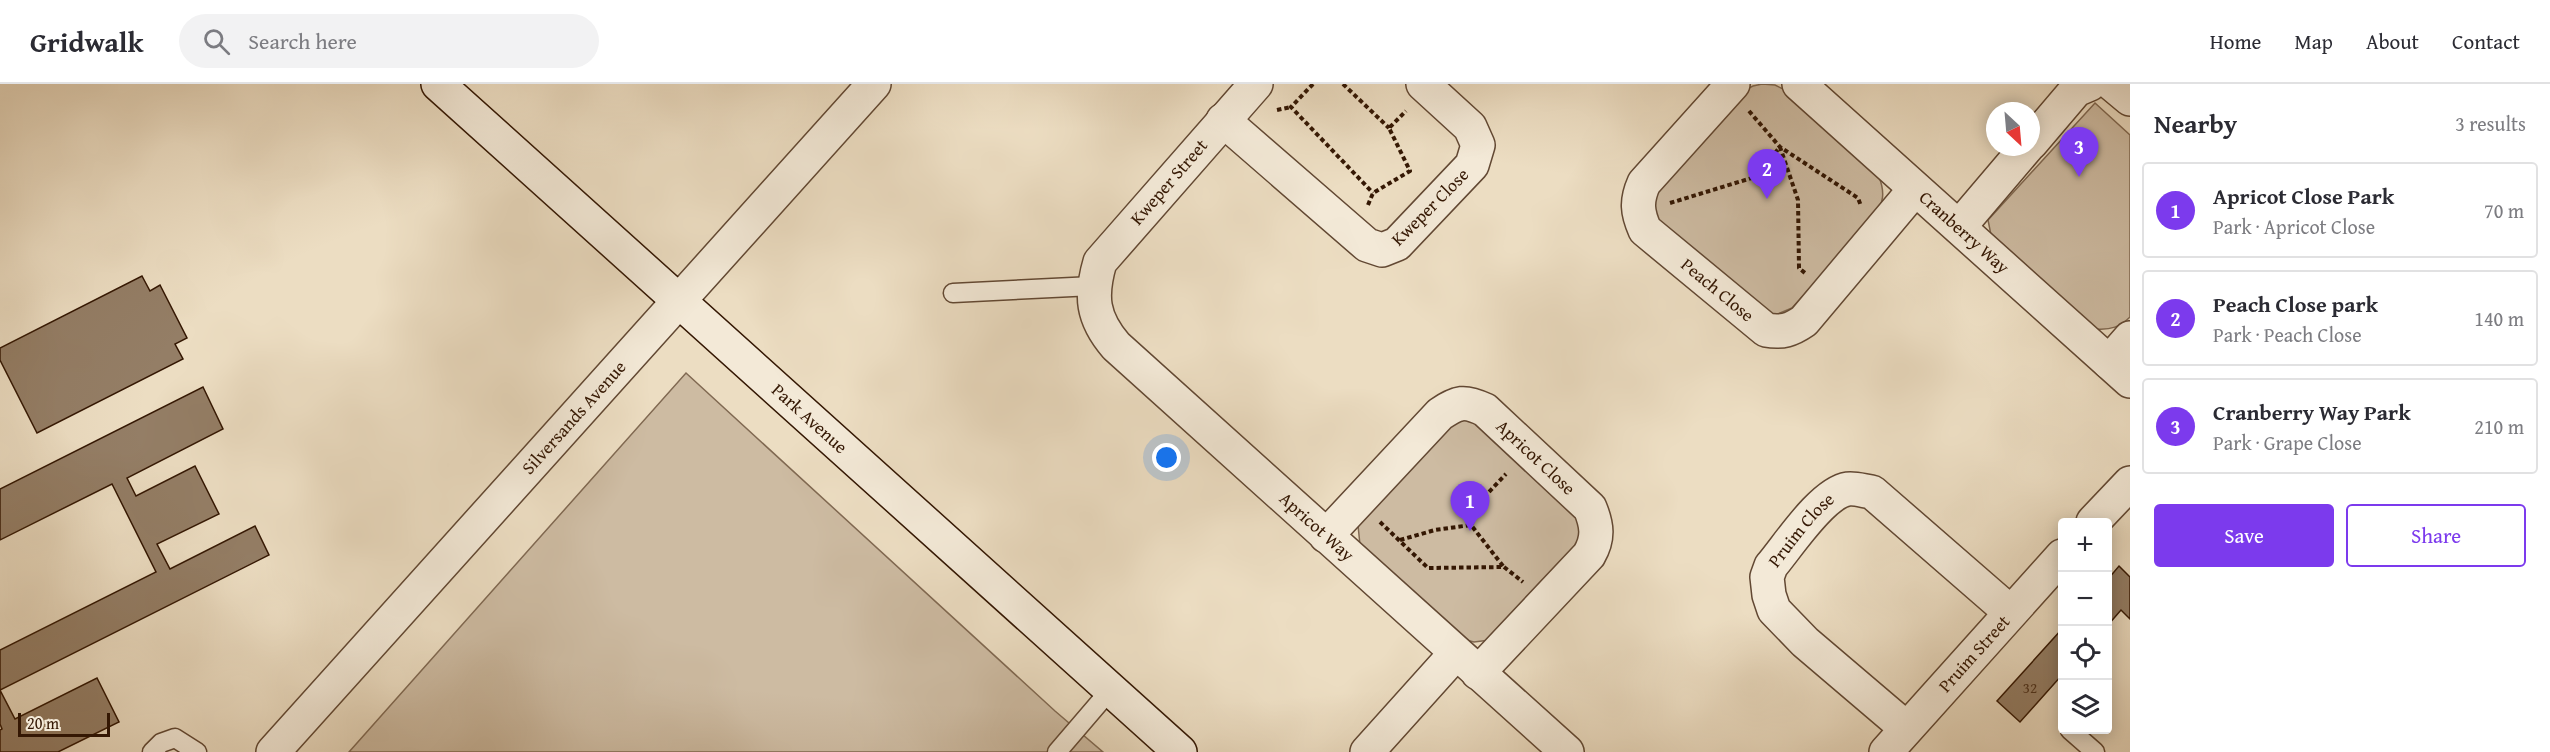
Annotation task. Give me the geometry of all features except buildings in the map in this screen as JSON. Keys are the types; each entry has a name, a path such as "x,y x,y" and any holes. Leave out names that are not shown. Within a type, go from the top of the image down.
{"street":[{"name":"Park Avenue","path":"438,84 1180,752"},
{"name":"Silversands Avenue","path":"273,752 874,84"},
{"name":"Kweper Street","path":"1093,286 1100,262 1256,84"},
{"name":"Cranberry Way","path":"1799,84 1959,227 2123,360"},
{"path":"2040,132 2076,90 2090,84"},
{"path":"2112,84 2130,99"},
{"path":"1638,214 1638,198 1644,183 1731,86"},
{"name":"Kweper Close","path":"1223,120 1367,245 1382,250 1397,244 1472,165 1478,146 1470,127 1425,87"},
{"path":"1959,227 2019,156"},
{"name":"Peach Close","path":"1638,214 1645,230 1766,330 1779,332 1791,330 1804,321 1916,189"},
{"name":"Apricot Way","path":"1093,286 1096,309 1105,333 1116,346 1567,752"},
{"name":"Apricot Close","path":"1326,536 1440,414 1454,404 1470,403 1485,410 1590,508 1596,522 1596,544 1589,555 1546,601 1467,663 1367,752"},
{"path":"2097,518 2130,483"},
{"name":"Pruim Close","path":"1896,740 1774,610 1769,595 1767,577 1771,566 1824,502 1836,493 1849,489 1872,492 2010,612"},
{"name":"Pruim Street","path":"1896,740 2058,560"}],"lane":[{"path":"953,293 1093,286"},
{"path":"1057,752 1111,689"},
{"path":"2075,734 2095,752"},
{"path":"152,752 161,743 174,738 197,752"}],"path":[{"path":"1313,84 1291,107 1373,193"},
{"path":"1343,84 1389,128 1410,171 1373,193 1364,215 1367,245"},
{"path":"1731,86 1780,147 1858,198 1875,237"},
{"path":"1389,128 1425,87"},
{"path":"1638,214 1755,177 1780,147"},
{"path":"1780,147 1798,200 1799,268 1827,294"},
{"path":"1471,525 1486,495 1529,451"},
{"path":"1358,501 1428,568 1504,567"},
{"path":"1399,540 1435,530 1471,525"},
{"path":"1471,525 1504,567 1546,601"}],"shaded area":[{"path":"1762,84 1775,85 1785,90 1879,177 1883,193 1882,202 1874,217 1792,308 1775,315 1766,314 1654,217 1653,196 1743,91"},
{"path":"2095,103 2130,135 2130,317 2119,325 2101,329 2096,329 1991,235 1988,220"},
{"path":"686,373 1055,711 1103,752 349,752"},
{"path":"1471,416 1576,507 1584,528 1576,547 1490,640 1474,642 1466,640 1360,545 1358,525 1443,422"}],"place":[{"name":"Cranberry Way Park","path":"2079,177"},
{"name":"Peach Close park","path":"1767,199"},
{"name":"Apricot Close Park","path":"1470,531"}]}
